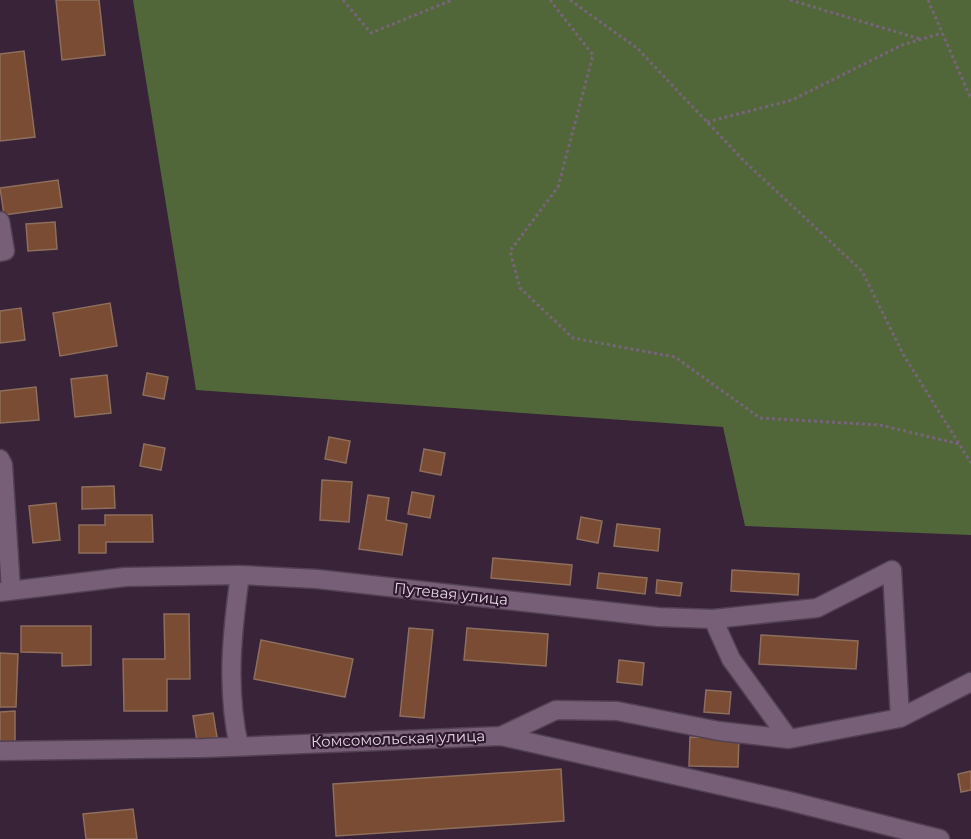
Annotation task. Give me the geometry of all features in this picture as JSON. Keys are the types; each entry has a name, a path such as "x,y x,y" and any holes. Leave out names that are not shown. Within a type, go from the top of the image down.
{"street":[{"path":"0,221 5,251 0,252"},
{"path":"0,459 3,465 5,591"},
{"name":"Путевая улица","path":"5,591 125,577 240,575 317,579 658,617 713,619 817,608 892,570 900,718"},
{"path":"239,746 230,647 240,575"},
{"path":"713,619 731,659 789,739"},
{"name":"Комсомольская улица","path":"0,751 239,746 501,736 556,710 617,711 719,731 789,739 900,718 971,682"},
{"path":"501,736 785,800 940,839"}],"path":[{"path":"343,0 371,33 452,0"},
{"path":"550,0 594,54 558,187 510,251 520,288 573,338 675,357 760,418 880,425 959,444"},
{"path":"570,0 636,48 744,161 862,271 903,354 971,462"},
{"path":"790,0 921,40"},
{"path":"928,0 971,99"},
{"path":"707,122 792,100 902,45 942,33"}],"green space":[{"path":"133,0 971,0 971,535 745,526 723,427 196,390"}],"building":[{"path":"56,0 99,0 105,55 62,60"},
{"path":"24,51 35,137 0,141 0,54"},
{"path":"58,180 62,207 4,215 0,188"},
{"path":"55,222 57,249 28,251 26,224"},
{"path":"110,303 117,346 60,356 53,313"},
{"path":"21,308 25,340 0,343 0,311"},
{"path":"147,373 168,377 164,399 143,395"},
{"path":"107,375 111,413 75,417 71,379"},
{"path":"36,387 39,420 0,423 0,391"},
{"path":"329,437 350,441 346,463 325,459"},
{"path":"144,444 165,448 161,470 140,466"},
{"path":"424,449 445,453 441,475 420,471"},
{"path":"322,480 352,482 349,522 320,520"},
{"path":"114,486 115,508 82,509 82,487"},
{"path":"412,492 434,496 430,518 408,514"},
{"path":"368,495 389,498 386,520 407,524 402,555 359,549"},
{"path":"56,503 60,540 33,543 29,506"},
{"path":"105,515 152,515 153,542 106,542 106,553 79,553 79,525 105,525"},
{"path":"581,517 602,521 598,543 577,539"},
{"path":"617,524 660,529 658,551 614,546"},
{"path":"493,558 572,565 570,585 491,578"},
{"path":"732,570 799,574 798,595 731,591"},
{"path":"599,573 647,578 645,594 597,588"},
{"path":"657,580 682,583 680,596 656,593"},
{"path":"164,614 189,614 190,679 167,679 167,711 124,711 123,659 165,659"},
{"path":"21,626 91,626 91,665 62,666 62,653 21,652"},
{"path":"409,628 433,630 424,718 400,716"},
{"path":"467,628 548,634 546,666 464,660"},
{"path":"761,635 858,641 856,669 759,664"},
{"path":"261,640 353,659 345,697 254,679"},
{"path":"0,653 18,654 16,707 0,707"},
{"path":"619,660 644,663 642,685 617,682"},
{"path":"706,690 731,692 729,714 704,712"},
{"path":"15,711 15,742 0,743 0,712"},
{"path":"213,713 217,737 197,741 193,716"},
{"path":"690,737 739,738 738,767 689,766"},
{"path":"561,769 564,821 336,836 333,784"},
{"path":"971,771 971,790 961,792 958,774"},
{"path":"133,809 137,839 86,839 83,814"}]}
